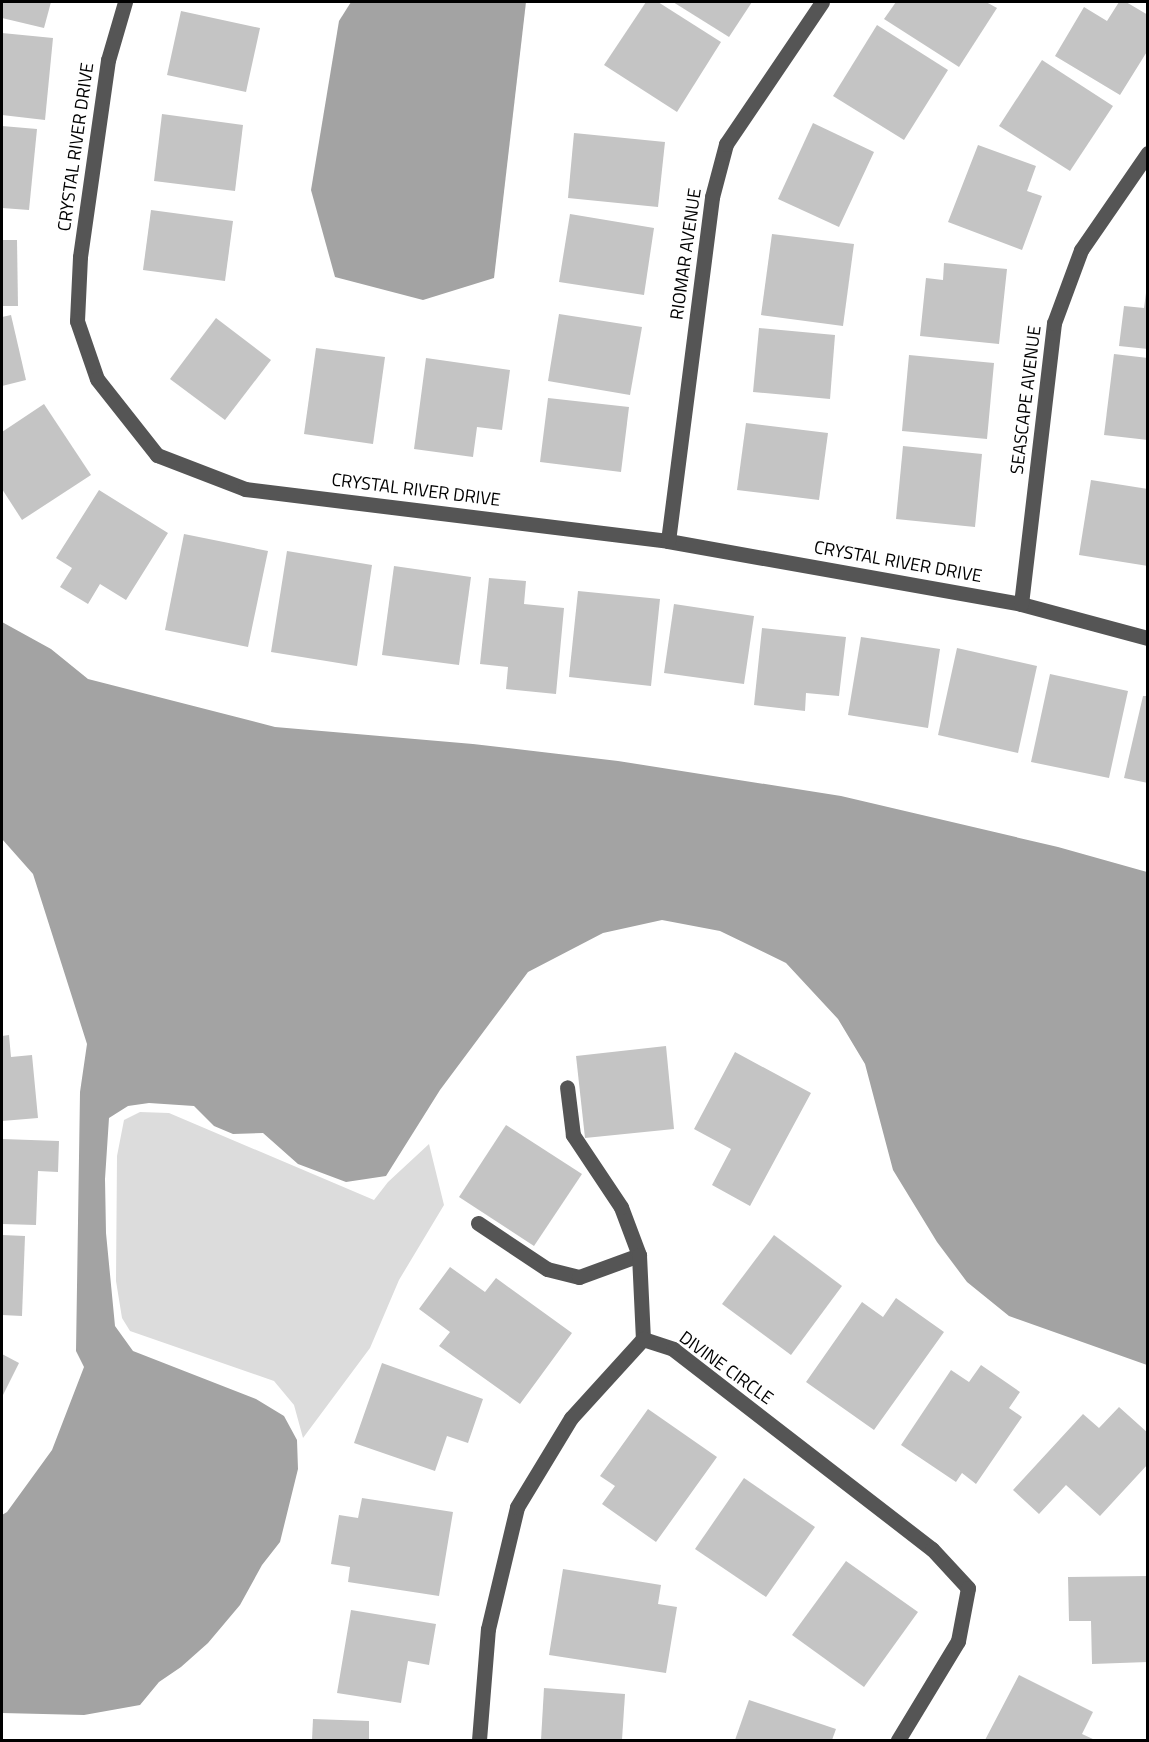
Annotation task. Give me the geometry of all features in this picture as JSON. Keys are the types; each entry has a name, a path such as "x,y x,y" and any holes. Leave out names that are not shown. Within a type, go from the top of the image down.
{"street":[{"name":"CRYSTAL RIVER DRIVE","path":"125,2 108,60 80,257 77,321 97,379 157,455 245,489 668,541 1021,604 1148,638"},
{"name":"RIOMAR AVENUE","path":"668,541 712,197 726,144 822,2"},
{"name":"SEASCAPE AVENUE","path":"1021,604 1054,323 1081,250 1148,153"},
{"path":"478,1740 488,1629 517,1507 571,1418 643,1339 639,1255 621,1207 573,1135 567,1087"},
{"path":"478,1223 547,1269 579,1277 639,1255"},
{"name":"DIVINE CIRCLE","path":"643,1339 673,1349 932,1549 968,1588 958,1641 898,1740"}],"shaded area":[{"path":"351,2 526,2 494,278 423,300 335,277 311,190 339,21"},
{"path":"2,622 51,649 88,679 275,727 473,744 618,761 841,796 1058,847 1147,872 1147,1365 1009,1316 967,1282 937,1242 893,1170 865,1064 838,1019 786,963 720,931 662,920 603,933 528,972 440,1090 386,1176 346,1182 298,1164 263,1133 233,1134 214,1126 194,1106 149,1103 128,1106 109,1118 105,1179 106,1233 115,1326 133,1351 256,1399 284,1416 297,1440 298,1469 280,1542 262,1565 240,1605 208,1643 181,1667 159,1682 140,1705 84,1715 2,1713 2,1515 7,1512 52,1450 84,1367 76,1351 80,1092 87,1044 33,874 2,839"},
{"path":"140,1112 169,1113 374,1200 388,1182 429,1144 444,1205 399,1280 370,1348 303,1438 294,1405 274,1381 130,1331 122,1318 116,1281 117,1156 124,1120"}],"building":[{"path":"2,2 51,2 44,28 2,18"},
{"path":"646,2 658,2 721,42 677,112 604,65"},
{"path":"673,2 752,2 729,37"},
{"path":"896,2 986,2 997,8 959,67 884,19"},
{"path":"1119,2 1126,2 1148,15 1148,50 1120,95 1055,56 1084,7 1107,21"},
{"path":"181,11 260,28 246,92 167,75"},
{"path":"877,25 948,70 904,140 833,96"},
{"path":"2,33 53,38 45,120 2,115"},
{"path":"1042,60 1113,106 1070,171 999,126"},
{"path":"162,114 243,125 235,191 154,181"},
{"path":"813,123 874,152 839,227 778,199"},
{"path":"2,126 37,129 29,210 2,208"},
{"path":"574,133 665,142 658,207 568,198"},
{"path":"978,145 1036,166 1027,191 1042,196 1022,250 948,222"},
{"path":"151,210 233,221 225,281 143,270"},
{"path":"570,214 654,228 644,295 559,282"},
{"path":"772,234 854,244 843,326 761,315"},
{"path":"2,240 17,240 18,306 2,306"},
{"path":"944,263 1007,269 999,344 920,336 926,278 943,280"},
{"path":"1146,293 1148,349 1119,346 1124,306 1144,308"},
{"path":"559,314 642,327 630,395 548,381"},
{"path":"11,315 26,380 2,386 2,317"},
{"path":"216,318 271,360 225,420 170,379"},
{"path":"759,328 835,335 830,399 753,392"},
{"path":"316,348 385,357 373,444 304,434"},
{"path":"1114,354 1148,358 1148,440 1104,435"},
{"path":"909,355 994,363 987,439 902,431"},
{"path":"426,358 510,370 502,430 477,427 473,457 414,449"},
{"path":"548,398 629,407 621,472 540,462"},
{"path":"44,404 91,475 22,520 2,489 2,432"},
{"path":"746,423 828,433 819,500 737,490"},
{"path":"903,446 982,454 975,527 896,519"},
{"path":"1091,480 1148,489 1148,566 1079,555"},
{"path":"99,490 168,533 126,600 100,584 88,604 60,587 72,568 56,558"},
{"path":"184,534 268,551 248,647 165,630"},
{"path":"287,551 372,565 357,666 271,652"},
{"path":"394,566 471,577 459,665 382,655"},
{"path":"489,578 526,581 524,604 564,608 556,694 506,689 508,667 480,664"},
{"path":"578,591 660,599 651,686 569,677"},
{"path":"674,604 754,616 744,684 664,673"},
{"path":"762,628 846,637 839,696 806,693 805,711 754,705"},
{"path":"861,637 940,649 928,728 848,715"},
{"path":"957,648 1037,666 1018,753 938,735"},
{"path":"1050,674 1128,691 1109,778 1031,762"},
{"path":"1143,696 1148,696 1148,783 1124,778"},
{"path":"9,1035 11,1057 32,1055 38,1118 2,1121 2,1036"},
{"path":"666,1046 674,1129 585,1138 576,1056"},
{"path":"735,1052 811,1093 750,1206 712,1185 731,1149 694,1129"},
{"path":"506,1125 582,1174 534,1246 459,1197"},
{"path":"2,1139 59,1141 58,1172 38,1171 36,1225 2,1224"},
{"path":"2,1235 25,1236 22,1316 2,1315"},
{"path":"774,1235 842,1286 791,1355 722,1304"},
{"path":"450,1267 485,1292 496,1278 572,1333 520,1404 439,1346 450,1332 419,1309"},
{"path":"896,1298 944,1332 874,1430 806,1382 862,1302 883,1317"},
{"path":"2,1354 19,1363 2,1397"},
{"path":"382,1363 483,1399 468,1443 447,1436 435,1471 354,1443"},
{"path":"981,1365 1020,1392 1009,1408 1022,1417 976,1484 962,1473 956,1482 901,1445 951,1370 969,1382"},
{"path":"1119,1407 1148,1433 1148,1464 1100,1516 1066,1485 1039,1514 1013,1490 1083,1414 1099,1428"},
{"path":"648,1409 717,1457 656,1542 602,1504 615,1486 600,1476"},
{"path":"744,1478 815,1527 766,1597 695,1549"},
{"path":"362,1498 453,1512 439,1596 348,1582 350,1567 331,1564 339,1515 358,1518"},
{"path":"846,1561 918,1612 864,1687 792,1635"},
{"path":"563,1569 661,1585 658,1604 677,1607 666,1673 549,1655"},
{"path":"1148,1576 1148,1662 1092,1664 1091,1621 1069,1621 1068,1577"},
{"path":"351,1610 436,1624 429,1665 408,1661 401,1703 337,1693"},
{"path":"1019,1675 1093,1712 1082,1734 1095,1740 985,1740"},
{"path":"544,1688 625,1694 622,1740 541,1740"},
{"path":"749,1700 836,1729 832,1740 735,1740"},
{"path":"313,1719 369,1721 369,1740 312,1740"}]}
